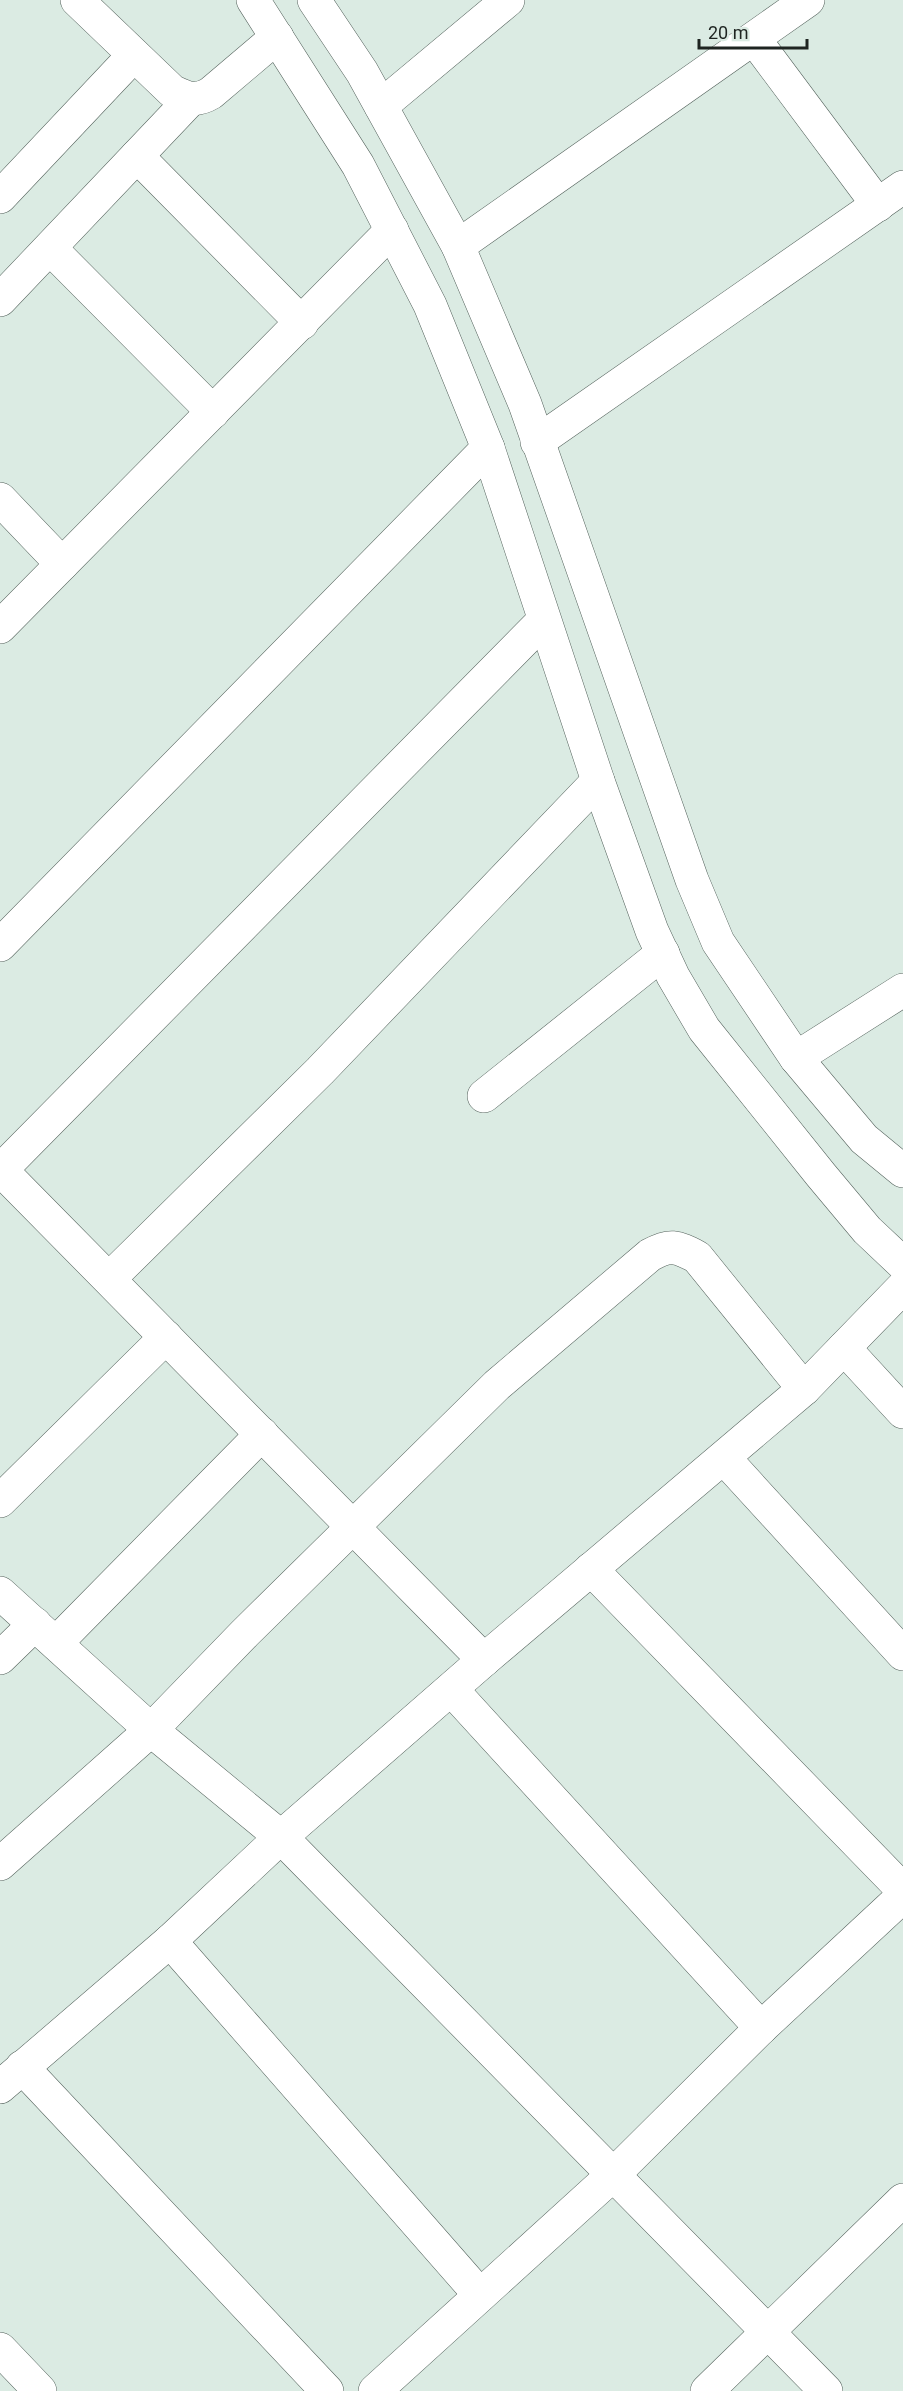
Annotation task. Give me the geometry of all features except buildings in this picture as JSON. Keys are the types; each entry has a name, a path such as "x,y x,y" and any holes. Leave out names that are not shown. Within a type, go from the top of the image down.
{"street":[{"path":"78,0 172,92 190,100 212,93 277,37"},
{"path":"253,0 358,165 430,305 488,448 598,781 663,953 682,994 704,1029 867,1230 903,1264"},
{"path":"314,0 381,106 458,246 525,404 692,880 717,942 796,1058 864,1139 903,1171"},
{"path":"381,106 508,0"},
{"path":"458,246 755,40 808,0"},
{"path":"537,442 890,196 755,40"},
{"path":"0,198 134,55"},
{"path":"0,300 190,100"},
{"path":"137,156 302,322"},
{"path":"0,627 392,230"},
{"path":"50,248 213,412"},
{"path":"0,945 488,448"},
{"path":"0,499 62,564"},
{"path":"484,1660 1,1170 544,620"},
{"path":"109,1279 320,1071 598,781"},
{"path":"484,1096 663,953"},
{"path":"796,1058 903,990"},
{"path":"0,1864 151,1730 244,1633 497,1385 650,1255 666,1246 682,1249 697,1257 804,1389"},
{"path":"327,2391 11,2077 170,1941 281,1837 484,1660 804,1389 903,1287"},
{"path":"0,1501 166,1337"},
{"path":"844,1348 903,1412"},
{"path":"0,1658 46,1633 262,1434"},
{"path":"724,1458 903,1654"},
{"path":"591,1569 903,1890"},
{"path":"0,1593 151,1730 281,1837 826,2391"},
{"path":"452,1690 761,2028"},
{"path":"375,2391 615,2174 761,2028 903,1896"},
{"path":"170,1941 480,2295"},
{"path":"707,2391 903,2200"},
{"path":"0,2349 40,2391"}]}
